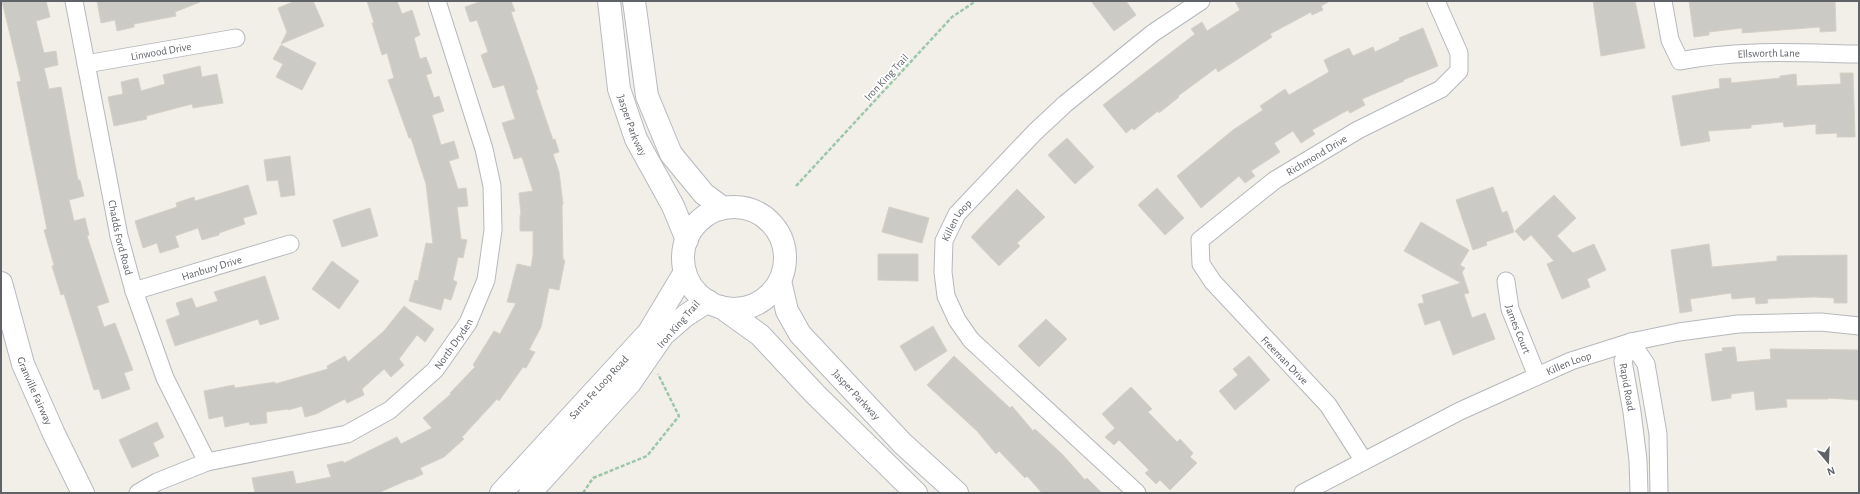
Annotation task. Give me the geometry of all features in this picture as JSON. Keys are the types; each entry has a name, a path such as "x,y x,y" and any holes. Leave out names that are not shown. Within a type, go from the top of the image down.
{"main road":[{"name":"Jasper Parkway","path":"609,1 621,96 636,139 673,206 687,240"},
{"path":"634,1 647,96 671,154 704,194 723,208"},
{"path":"714,304 738,309 755,304 770,295 780,281 785,265 785,254 779,233 769,220 755,211 739,207 723,208 707,215 695,225 687,240 683,256 685,272 690,284 698,294 760,335 816,394 916,493"},
{"name":"Santa Fe Loop Road","path":"501,493 649,332 685,272"},
{"name":"Jasper Parkway","path":"780,281 787,311 800,334 902,443 957,493"},
{"name":"Granville Fairway","path":"1,283 23,364 54,434 84,493"},
{"name":"Santa Fe Loop Road","path":"530,493 630,383 664,335 685,316 714,304"}],"street":[{"name":"Chadds Ford Road","path":"74,1 118,236 134,291 165,378 207,462"},
{"name":"North Dryden","path":"138,493 157,482 207,462 347,434 390,410 435,370 468,323 486,280 493,230 492,186 484,149 437,1"},
{"name":"Killen Loop","path":"1137,493 971,340 957,320 946,296 943,272 944,241 957,214 1035,132 1065,104 1153,33 1201,1"},
{"name":"Richmond Drive","path":"1201,264 1200,240 1275,180 1358,130 1441,89 1459,71 1459,53 1436,1"},
{"name":"Ellsworth Lane","path":"1663,1 1670,40 1680,61 1706,56 1765,53 1859,54"},
{"name":"Linwood Drive","path":"86,64 236,38"},
{"name":"Hanbury Drive","path":"134,291 290,244"},
{"name":"Freeman Drive","path":"1201,264 1213,282 1328,404 1364,461"},
{"name":"James Court","path":"1506,281 1510,309 1537,376"},
{"name":"Killen Loop","path":"1303,493 1460,411 1571,361 1630,342 1679,332 1738,324 1821,322 1859,326"},
{"name":"Rapid Road","path":"1630,342 1623,361 1632,412 1638,460 1639,493"},
{"name":"Rapid Road","path":"1630,342 1646,364 1658,434 1659,493"}],"path":[{"name":"Iron King Trail","path":"796,186 952,17 976,1"},
{"path":"583,493 593,478 647,456 679,416 658,375 658,370"}],"building":[{"path":"2,1 46,1 50,17 36,21 44,53 56,51 58,65 44,68 49,89 61,87 78,180 80,180 84,196 69,200 74,221 85,218 89,235 87,236 109,302 97,306 104,327 115,323 133,370 124,373 130,389 102,399 99,389 94,390 64,294 61,295 52,266 54,265 44,230 47,229 17,82 21,81"},
{"path":"97,1 200,2 175,12 176,16 134,24 134,27 117,31 115,20 101,23"},
{"path":"295,1 313,1 324,26 281,44 287,32 278,8"},
{"path":"367,1 397,1 402,14 412,10 420,35 414,38 420,59 426,57 432,73 426,75 434,98 439,96 444,111 432,115 441,145 454,141 459,158 449,161 458,189 466,188 468,206 457,207 461,239 467,240 463,258 458,257 453,280 457,282 451,300 444,298 441,310 409,301 415,280 418,281 426,243 433,244 426,184 411,138 409,138 388,80 394,78 387,53 382,55"},
{"path":"482,1 511,1 515,11 511,12 538,89 536,90 553,140 555,139 559,152 553,154 559,172 563,204 563,260 565,260 559,290 549,288 541,327 529,350 535,352 526,368 523,367 499,401 497,399 462,437 464,439 444,457 420,468 423,474 378,493 255,493 252,478 293,471 296,484 331,477 327,465 343,461 344,463 397,437 401,444 432,428 423,418 451,394 450,393 475,367 473,365 494,331 500,334 516,303 507,302 517,264 531,267 533,255 533,231 520,231 521,215 519,193 533,191 522,157 514,159 502,123 515,119 504,85 493,88 481,55 488,52 477,20 470,22 465,7"},
{"path":"1091,1 1126,1 1136,15 1114,31"},
{"path":"1235,1 1330,1 1321,6 1323,10 1312,15 1311,12 1270,34 1272,37 1218,72 1216,68 1178,96 1179,97 1159,113 1158,111 1134,130 1132,128 1126,133 1103,105 1195,34 1191,29 1202,22 1207,31 1240,10"},
{"path":"1593,1 1635,1 1645,48 1601,56"},
{"path":"1689,1 1835,1 1836,31 1820,32 1820,27 1742,33 1742,28 1709,32 1709,35 1694,37"},
{"path":"1423,28 1438,66 1362,99 1365,105 1350,113 1348,110 1312,130 1315,134 1301,143 1293,131 1274,143 1280,152 1251,171 1255,176 1245,183 1239,176 1201,208 1177,176 1233,130 1263,110 1260,106 1285,89 1289,95 1329,72 1324,60 1349,48 1353,56 1373,47 1375,52 1400,40 1399,38"},
{"path":"281,45 316,63 302,90 276,77 283,64 273,59"},
{"path":"200,66 202,77 217,74 223,103 193,108 192,104 146,116 147,119 114,126 108,97 123,94 121,82 138,78 141,91 165,84 163,75"},
{"path":"1840,73 1853,73 1855,137 1837,137 1837,133 1816,134 1816,124 1784,127 1783,122 1751,125 1751,128 1708,131 1710,141 1681,146 1672,96 1720,88 1719,79 1731,78 1731,83 1780,78 1780,76 1796,74 1797,86 1841,84"},
{"path":"1067,138 1094,167 1075,184 1048,155"},
{"path":"290,156 295,195 281,197 278,180 267,181 264,160"},
{"path":"248,185 257,214 243,218 245,224 219,233 219,235 202,240 198,228 175,236 179,247 160,253 157,243 143,248 135,221 177,207 176,203 194,197 195,201"},
{"path":"1493,187 1502,213 1507,211 1514,232 1486,242 1487,245 1473,250 1456,200"},
{"path":"1157,188 1184,218 1165,235 1138,205"},
{"path":"1017,189 1045,217 1017,243 1020,246 999,266 971,237"},
{"path":"1554,195 1576,218 1557,236 1573,253 1594,244 1606,270 1587,279 1590,287 1562,299 1547,264 1554,261 1531,235 1524,241 1515,231"},
{"path":"889,207 929,218 922,243 882,232"},
{"path":"370,208 378,236 342,247 333,220"},
{"path":"1421,222 1469,250 1460,265 1465,268 1462,272 1469,293 1464,294 1472,318 1485,313 1495,339 1453,355 1440,320 1425,325 1418,304 1424,303 1422,295 1461,283 1404,251"},
{"path":"1709,244 1712,267 1777,261 1777,256 1847,255 1847,303 1834,303 1834,298 1814,297 1767,299 1768,303 1756,304 1755,297 1732,299 1731,293 1690,299 1692,311 1680,313 1671,250"},
{"path":"878,254 918,254 918,281 878,280"},
{"path":"332,261 359,281 339,309 312,289"},
{"path":"265,276 279,319 260,325 258,319 175,346 166,320 180,315 176,303 192,298 196,308 218,301 214,292"},
{"path":"404,306 434,329 425,342 417,335 399,359 404,365 391,377 384,369 362,389 364,395 347,403 345,399 316,414 305,417 302,406 288,410 266,412 267,423 250,425 249,422 225,427 223,416 209,419 204,391 234,385 235,388 275,382 275,384 328,369 327,366 345,356 348,362 384,331"},
{"path":"1046,319 1067,339 1039,367 1018,346"},
{"path":"933,326 947,351 915,371 900,346"},
{"path":"1735,347 1737,362 1771,359 1770,349 1859,350 1859,400 1828,398 1786,399 1787,407 1756,410 1754,391 1731,394 1731,398 1712,401 1705,354 1723,351 1722,348"},
{"path":"954,356 1010,408 1012,406 1033,431 1035,429 1063,455 1085,480 1087,478 1102,493 1042,493 1027,476 1025,478 999,451 996,454 977,431 927,385"},
{"path":"1249,356 1270,380 1235,410 1219,391 1238,375 1233,369"},
{"path":"1131,387 1152,409 1148,412 1177,442 1180,439 1193,453 1190,457 1197,463 1170,490 1160,480 1156,484 1145,473 1149,470 1119,440 1114,445 1105,437 1115,428 1102,414"},
{"path":"157,422 164,437 153,443 159,456 132,468 119,440"}]}
